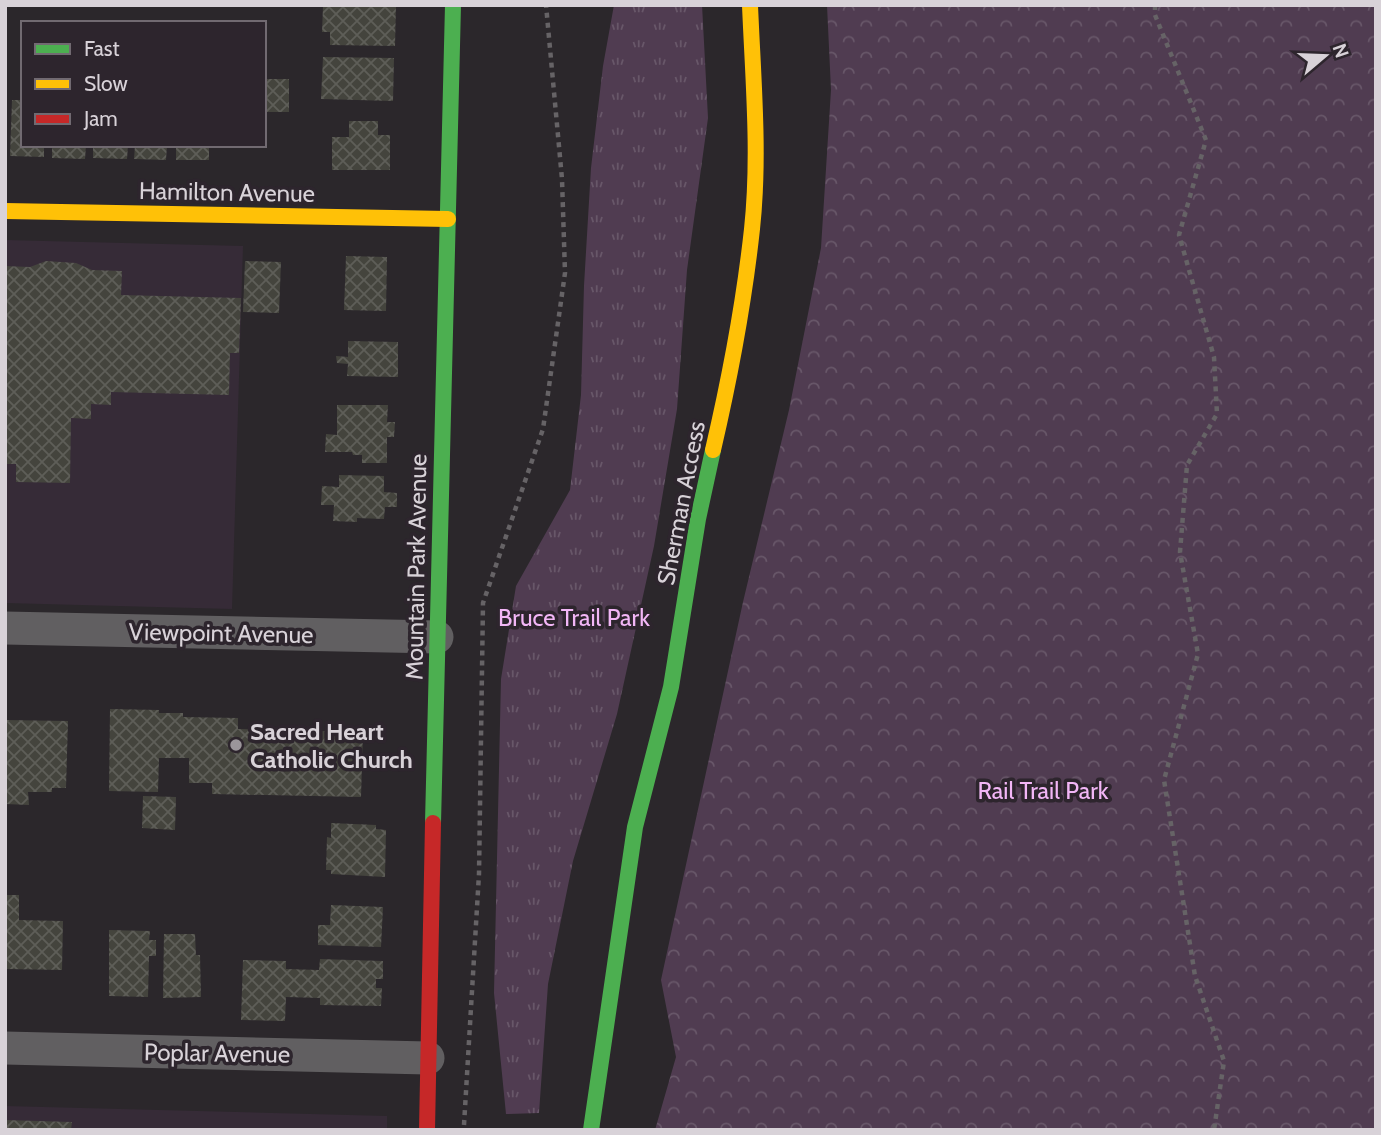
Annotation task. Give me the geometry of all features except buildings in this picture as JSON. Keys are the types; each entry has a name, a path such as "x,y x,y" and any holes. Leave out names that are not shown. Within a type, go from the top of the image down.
{"street":[{"name":"Mountain Park Avenue","path":"427,1130 453,5"},
{"name":"Sherman Access","path":"591,1130 635,827 671,687 698,519 730,370 752,227 755,128 750,5"},
{"name":"Hamilton Avenue","path":"5,211 447,219"},
{"name":"Viewpoint Avenue","path":"5,628 437,637"},
{"name":"Poplar Avenue","path":"5,1048 428,1058"}],"path":[{"path":"464,1130 479,874 483,603 543,429 565,273 562,178 546,5"},
{"path":"1156,5 1155,15 1206,140 1179,234 1214,358 1217,414 1187,465 1180,552 1198,654 1164,780 1195,976 1224,1060 1214,1130"}],"shaded area":[{"path":"5,240 243,246 232,609 5,603"},
{"path":"5,1106 387,1116 387,1130 5,1130"}],"green space":[{"name":"Bruce Trail Park","path":"614,5 702,5 708,118 687,270 677,409 654,546 617,714 573,861 548,984 539,1113 506,1114 494,993 501,679 516,586 570,490 581,395 591,168 603,66"},
{"name":"Rail Trail Park","path":"827,5 1376,5 1376,1130 655,1130 676,1057 661,980 743,602 789,410 821,248 831,90"}],"traffic: fast":[{"path":"433,823 453,5"},
{"path":"591,1130 635,827 671,687 698,519 713,450"}],"traffic: slow":[{"path":"713,450 741,312 754,201 755,117 750,5"},
{"path":"5,211 448,219"}],"traffic: jam":[{"path":"427,1130 433,823"}],"place":[{"name":"Sacred Heart Catholic Church","path":"236,745"}]}
